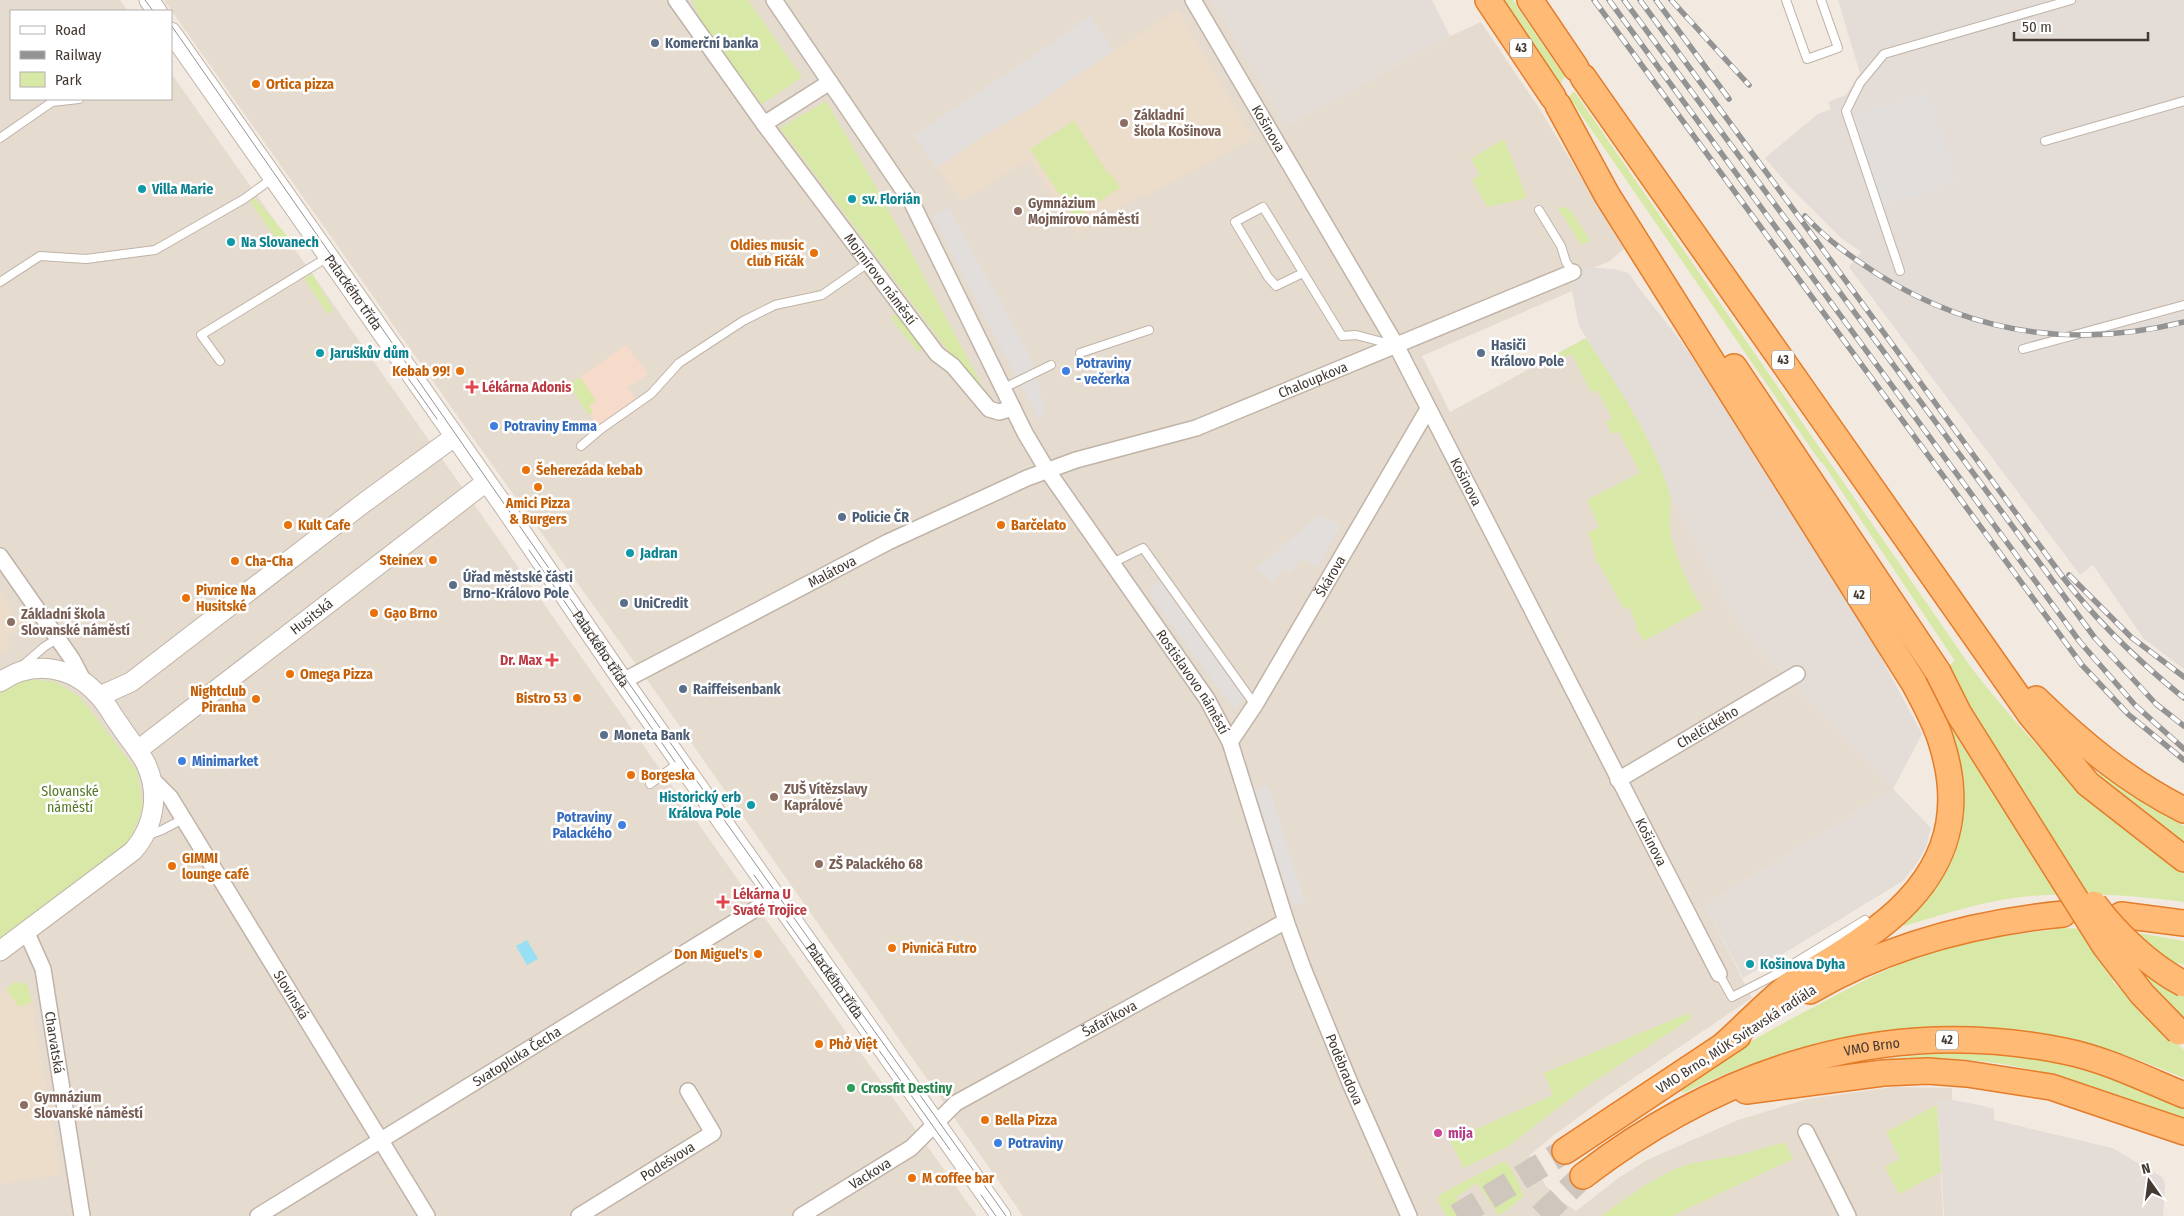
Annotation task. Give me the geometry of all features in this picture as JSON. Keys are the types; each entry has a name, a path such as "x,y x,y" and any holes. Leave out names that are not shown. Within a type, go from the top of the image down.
{"highway":[{"name":"43","path":"1488,0 1938,672"},
{"name":"43","path":"1530,0 1982,644"},
{"name":"43","path":"1544,0 1559,22 1580,72"},
{"name":"42","path":"1556,101 1607,195 1914,683 1941,740 1949,768 1951,786 1949,825 1937,862 1927,880 1900,910 1874,930 1787,987 1725,1044"},
{"path":"1982,644 2059,722 2107,763 2155,795 2184,810"},
{"path":"1982,644 2030,714 2088,784 2184,859"},
{"path":"1938,672 1968,706 2081,886 2106,921 2164,971 2184,984"},
{"path":"1938,672 1959,714 2105,946 2142,994 2181,1034"},
{"name":"VMO Brno, MÚK Svitavská radiála","path":"1565,1151 1725,1044 1820,985 1868,961 1909,945 1978,926 2063,914"},
{"path":"2184,923 2132,916 2184,930"},
{"name":"VMO Brno","path":"1583,1176 1646,1131 1709,1097 1782,1067 1840,1051 1891,1044 1937,1040 2004,1042 2065,1051 2115,1067 2184,1095"},
{"name":"42","path":"1709,1097 1883,1072 1928,1071 1967,1074 2051,1087 2184,1132"},
{"name":"42","path":"2141,1116 2184,1146"}],"street":[{"name":"Mojmírovo náměstí","path":"676,0 764,124 937,354 953,366 983,404 994,411 1014,408"},
{"path":"774,0 912,204 1025,433 1047,470"},
{"name":"Košinova","path":"1193,0 1396,345 1719,974"},
{"name":"Palackého třída","path":"172,35 774,897 1001,1216"},
{"path":"764,124 830,82"},
{"name":"Chaloupkova","path":"1047,470 1196,428 1573,272"},
{"name":"Škárova","path":"1230,742 1255,705 1428,409"},
{"path":"100,696 131,682 365,502 454,437"},
{"name":"Rostislavovo náměstí","path":"1047,470 1207,698 1230,742 1286,921"},
{"name":"Malátova","path":"623,681 888,542 1047,470"},
{"name":"Husitská","path":"138,750 486,482"},
{"path":"0,556 58,638 83,680 100,696 138,750 151,778 154,807 144,837 133,851 0,951"},
{"path":"8,677 31,668 43,667 62,671 83,680"},
{"name":"Chelčického","path":"1618,780 1797,674"},
{"name":"Slovinská","path":"151,778 170,797 427,1216"},
{"name":"Svatopluka Čecha","path":"258,1216 774,897"},
{"name":"Šafaříkova","path":"936,1124 956,1103 1286,921"},
{"name":"Poděbradova","path":"1286,921 1350,1083 1409,1216"},
{"name":"Charvatská","path":"26,931 43,969 82,1216"},
{"name":"Podešvova","path":"579,1216 714,1133 688,1091"},
{"name":"Vackova","path":"800,1216 911,1148 936,1124"},
{"path":"1806,1132 1848,1216"}],"lane":[{"path":"1786,0 1807,59 1838,48 1821,0"},
{"path":"1900,271 1846,110 1860,83 1884,54 2071,0"},
{"path":"0,138 52,102 70,100"},
{"path":"2045,141 2184,101"},
{"path":"0,282 40,256 86,259 155,250 244,198 273,178"},
{"path":"1303,274 1276,286 1268,277 1235,222 1264,207 1342,336 1361,336 1396,345"},
{"path":"1539,210 1561,246 1566,262 1573,272"},
{"path":"220,361 201,335 328,257"},
{"path":"581,446 601,429 651,394 679,363 743,321 775,304 822,295 868,263"},
{"path":"2023,349 2184,305"},
{"path":"1080,353 1149,330"},
{"path":"1004,388 1051,365"},
{"path":"1112,563 1143,548 1255,705"},
{"path":"8,677 44,647 58,638"},
{"path":"650,784 680,762"},
{"path":"144,837 162,830 183,818"},
{"path":"1719,974 1732,997 1775,975 1865,920 1874,930"}],"shaded area":[{"path":"0,0 120,0 127,10 10,10 10,100 172,100 172,74 745,890 977,1216 0,1216"},
{"path":"164,0 1212,0 1286,126 1450,36 1481,22 1541,111 1624,249 1610,261 1591,269 1569,267 1572,291 1422,356 1450,412 1586,338 1648,443 1738,626 1893,789 1705,905 1752,998 1607,1096 1550,1138 1530,1155 1534,1166 1546,1186 1561,1201 1576,1211 1617,1179 1647,1160 1738,1120 1807,1099 1893,1087 1952,1088 1952,1100 1937,1101 1943,1216 1023,1216 655,691 473,438"},
{"path":"1212,0 1432,0 1450,36 1286,126"},
{"path":"1838,0 2184,0 2184,669 2144,639 2093,565 2080,575 1849,267 1861,252 1841,238 1789,186 1765,158 1818,114 1831,109 1828,102 1846,95 1860,73"},
{"name":"Základní škola Košinova","path":"1178,10 1253,138 1142,198 1139,196 1097,219 1098,222 1076,234 1029,159 962,201 937,168 983,136 1026,111 1113,51"},
{"path":"1090,15 1113,51 1026,111 983,136 937,168 914,135 1041,51"},
{"path":"1928,92 1956,182 1879,207 1848,117"},
{"path":"948,207 1030,356 1046,413 1038,418 933,217"},
{"path":"1569,266 1614,269 1629,273 1680,340 1784,494 1868,633 1922,734 1893,789 1738,626 1670,493 1659,464 1638,421 1579,326"},
{"path":"626,345 648,374 627,388 637,401 598,426 569,385"},
{"path":"1319,515 1341,525 1317,568 1301,557 1290,573 1283,568 1272,583 1257,568"},
{"path":"1158,579 1244,698 1238,709 1232,707 1149,594"},
{"name":"Základní škola Slovanské náměstí","path":"0,591 14,615 21,618 23,623 21,628 7,638 11,647 0,654"},
{"path":"1268,785 1305,902 1292,905 1254,790"},
{"path":"1893,789 1931,828 1926,847 1917,863 1903,881 1743,978 1705,905"},
{"name":"Gymnázium Slovanské náměstí","path":"15,982 29,986 61,1174 0,1184 0,994"},
{"path":"1937,1100 1952,1100 1994,1109 1994,1120 2112,1148 2162,1177 2165,1184 2163,1216 1944,1216"}],"green space":[{"path":"692,0 748,0 802,77 762,104 703,25"},
{"path":"1502,0 1513,0 1565,77 1560,84"},
{"path":"1574,91 1970,666 2018,724 2069,778 2124,828 2184,874 2184,902 2108,895 2069,894 2031,896 1999,900 1904,926 1904,922 1934,891 1949,865 1961,825 1963,803 1924,682 1955,661 1822,462 1569,97"},
{"path":"826,101 880,194 991,402 974,385 780,128"},
{"path":"1074,121 1109,175 1112,175 1120,188 1075,218 1030,149"},
{"path":"1504,139 1527,198 1487,207 1472,180 1480,175 1471,159"},
{"path":"255,198 287,236 286,241 280,245 250,201"},
{"path":"1565,207 1572,212 1590,240 1581,245 1558,208"},
{"path":"312,273 333,310 328,314 304,279"},
{"path":"895,314 922,348 919,353 893,321 891,316"},
{"path":"1586,338 1633,412 1662,471 1670,496 1670,524 1675,549 1688,581 1703,609 1644,641 1635,627 1637,626 1629,607 1624,609 1599,564 1597,564 1592,542 1587,533 1599,527 1587,500 1640,473 1619,432 1612,434 1606,422 1612,418 1597,390 1591,392 1572,354 1558,360 1555,355"},
{"path":"580,377 596,401 589,406 593,412 589,415 569,385"},
{"name":"Slovanské náměstí","path":"32,679 56,682 80,697 137,771 143,806 131,839 112,856 0,942 0,690 7,685"},
{"path":"2099,772 2137,799 2184,826 2184,845 2122,797 2099,775"},
{"path":"2053,928 2117,929 2184,941 2184,965 2180,963 2112,981 2184,1050 2184,1078 2140,1060 2106,1049 2042,1034 1990,1028 1937,1027 1885,1031 1834,1040 1783,1053 1733,1071 1684,1093 1681,1091 1710,1068 1757,1038 1886,970 1955,946 1993,938 2052,930"},
{"path":"2146,975 2184,997 2184,1018 2146,978"},
{"path":"15,982 27,984 32,1002 19,1007 6,989"},
{"path":"1689,1013 1690,1019 1584,1088 1507,1147 1464,1168 1450,1141 1553,1095 1544,1073"},
{"path":"1938,1053 2017,1057 2048,1061 2094,1071 2184,1102 2184,1120 2062,1077 2012,1066 1944,1059 1872,1062"},
{"path":"1937,1105 1941,1172 1899,1194 1885,1167 1900,1159 1886,1132"},
{"path":"1785,1143 1793,1159 1672,1216 1601,1216 1645,1185 1673,1170 1689,1164 1739,1155"},
{"path":"1504,1161 1516,1178 1523,1197 1499,1216 1477,1183 1456,1197 1468,1216 1446,1216 1438,1201 1439,1195"}],"water":[{"path":"527,940 538,959 527,965 516,946"}],"tunnel":[{"path":"1457,1216 1565,1151"},
{"path":"1541,1216 1583,1176"}],"tram line":[{"path":"145,0 152,10"},
{"path":"172,26 715,807 1006,1216"},
{"path":"398,364 437,419"},
{"path":"529,550 675,762"},
{"path":"754,875 950,1150"},
{"path":"981,1195 996,1216"}],"railway":[{"path":"1594,0 2082,665 2128,714 2184,760"},
{"path":"1609,0 2080,642 2135,705 2184,749"},
{"path":"1624,0 2095,638 2156,704 2184,726"},
{"path":"1640,0 2062,576 2119,641 2184,698"},
{"path":"1656,0 1729,99"},
{"path":"1671,0 1749,85"},
{"path":"1805,216 1840,248 1879,275 1915,295 1951,311 1988,323 2026,331 2064,335 2104,334 2143,330 2184,322"},
{"path":"2069,575 2131,637 2184,677"}],"place":[{"name":"Komerční banka","path":"655,43"},
{"name":"Ortica pizza","path":"256,84"},
{"name":"Základní škola Košinova","path":"1124,123"},
{"name":"Villa Marie","path":"142,189"},
{"name":"sv. Florián","path":"852,199"},
{"name":"Gymnázium Mojmírovo náměstí","path":"1018,211"},
{"name":"Na Slovanech","path":"231,242"},
{"name":"Oldies music club Fičák","path":"814,253"},
{"name":"Jaruškův dům","path":"320,353"},
{"name":"Hasiči Královo Pole","path":"1481,353"},
{"name":"Kebab 99!","path":"460,371"},
{"name":"Potraviny - večerka","path":"1066,371"},
{"name":"Lékárna Adonis","path":"472,387"},
{"name":"Potraviny Emma","path":"494,426"},
{"name":"Šeherezáda kebab","path":"526,470"},
{"name":"Amici Pizza & Burgers","path":"538,487"},
{"name":"Policie ČR","path":"842,517"},
{"name":"Kult Cafe","path":"288,525"},
{"name":"Barčelato","path":"1001,525"},
{"name":"Jadran","path":"630,553"},
{"name":"Steinex","path":"433,560"},
{"name":"Cha-Cha","path":"235,561"},
{"name":"Úřad městské části Brno-Královo Pole","path":"453,585"},
{"name":"Pivnice Na Husitské","path":"186,598"},
{"name":"UniCredit","path":"624,603"},
{"name":"Gạo Brno","path":"374,613"},
{"name":"Základní škola Slovanské náměstí","path":"11,622"},
{"name":"Dr. Max","path":"552,660"},
{"name":"Omega Pizza","path":"290,674"},
{"name":"Raiffeisenbank","path":"683,689"},
{"name":"Bistro 53","path":"577,698"},
{"name":"Nightclub Piranha","path":"256,699"},
{"name":"Moneta Bank","path":"604,735"},
{"name":"Minimarket","path":"182,761"},
{"name":"Borgeska","path":"631,775"},
{"name":"ZUŠ Vítězslavy Kaprálové","path":"774,797"},
{"name":"Historický erb Králova Pole","path":"751,805"},
{"name":"Potraviny Palackého","path":"622,825"},
{"name":"ZŠ Palackého 68","path":"819,864"},
{"name":"GIMMI lounge café","path":"172,866"},
{"name":"Lékárna U Svaté Trojice","path":"723,902"},
{"name":"Pivnicä Futro","path":"892,948"},
{"name":"Don Miguel's","path":"758,954"},
{"name":"Košinova Dyha","path":"1750,964"},
{"name":"Phở Việt","path":"819,1044"},
{"name":"Crossfit Destiny","path":"851,1088"},
{"name":"Gymnázium Slovanské náměstí","path":"24,1105"},
{"name":"Bella Pizza","path":"985,1120"},
{"name":"mija","path":"1438,1133"},
{"name":"Potraviny","path":"998,1143"},
{"name":"M coffee bar","path":"912,1178"}]}
